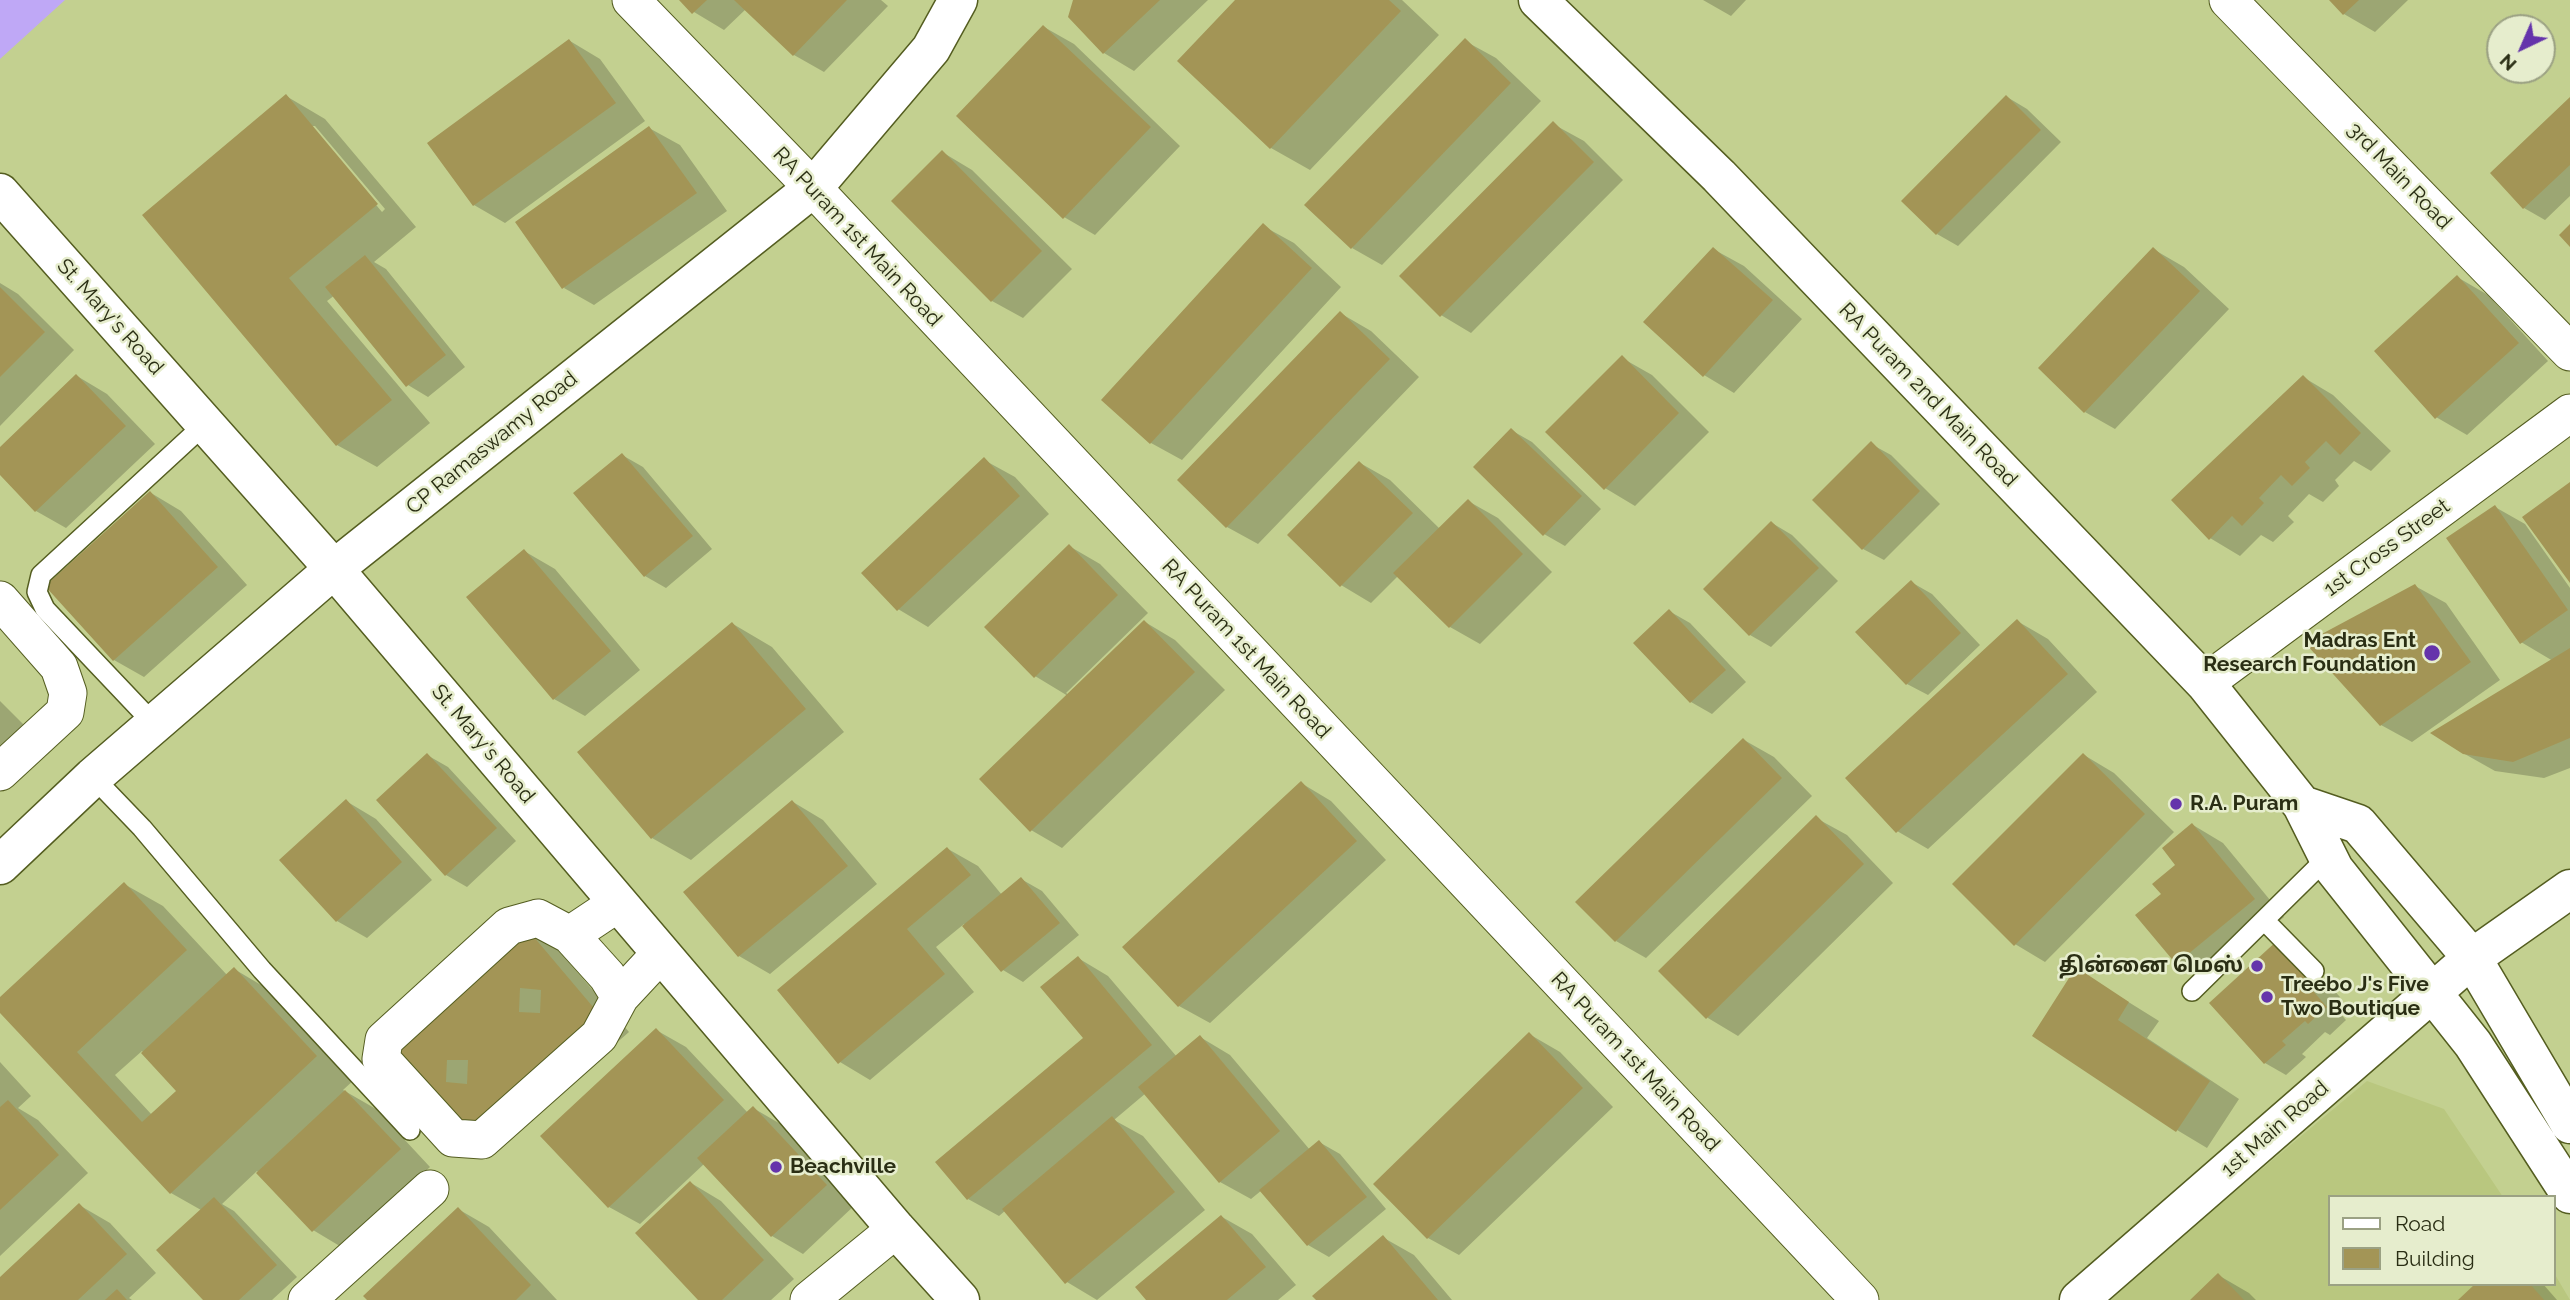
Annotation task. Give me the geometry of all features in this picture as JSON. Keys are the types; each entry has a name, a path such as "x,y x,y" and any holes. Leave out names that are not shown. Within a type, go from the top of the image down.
{"main road":[{"name":"CP Ramaswamy Road","path":"0,865 93,777 334,569 813,188 931,49 958,0"},
{"name":"RA Puram 2nd Main Road","path":"1538,0 1719,176 2205,683 2302,805 2334,869 2473,1044 2570,1194"},
{"name":"St. Mary's Road","path":"0,193 334,569 895,1229 960,1300"},
{"path":"2302,805 2358,824 2472,958 2570,1124"},
{"name":"1st Main Road","path":"2079,1300 2472,958 2570,889"}],"street":[{"name":"RA Puram 1st Main Road","path":"631,0 813,188 1860,1300"},
{"name":"3rd Main Road","path":"2228,0 2570,352"},
{"name":"1st Cross Street","path":"2205,683 2570,413"},
{"path":"0,600 59,667 68,693 65,712 0,772"},
{"path":"570,935 618,903"},
{"path":"620,997 607,976 570,935 538,918 509,926 384,1040 382,1059 453,1138 482,1140 599,1036 620,997 661,953"},
{"path":"307,1300 430,1189"},
{"path":"809,1300 895,1229"}],"lane":[{"path":"155,725 45,609 37,592 41,575 205,424"},
{"path":"93,777 142,828 262,971 410,1130"},
{"path":"2192,991 2328,857"},
{"path":"2265,921 2314,971"}],"shaded area":[{"path":"0,0 65,0 0,59"},
{"path":"2367,1081 2444,1109 2502,1195 2328,1195 2328,1286 2556,1286 2556,1276 2570,1300 2105,1300"}],"building":[{"path":"679,0 707,0 692,14"},
{"path":"734,0 847,0 793,56"},
{"path":"1073,0 1160,0 1103,54 1068,17"},
{"path":"1235,0 1389,0 1401,11 1270,149 1177,61"},
{"path":"2329,0 2359,0 2343,15"},
{"path":"1043,25 1151,127 1063,219 956,116"},
{"path":"1465,38 1511,83 1351,249 1304,205"},
{"path":"569,39 616,103 473,206 427,143"},
{"path":"286,94 378,204 289,278 392,400 336,446 142,215"},
{"path":"2006,95 2041,130 1936,235 1901,201"},
{"path":"2570,97 2570,165 2523,209 2490,173"},
{"path":"1553,121 1594,162 1440,317 1399,276"},
{"path":"649,126 697,193 562,289 515,222"},
{"path":"942,150 1042,251 991,302 891,201"},
{"path":"1263,223 1312,268 1150,444 1101,400"},
{"path":"2570,224 2570,247 2559,235"},
{"path":"1713,247 1773,300 1703,377 1643,322"},
{"path":"2153,247 2200,291 2084,413 2038,368"},
{"path":"365,255 446,355 406,387 325,287"},
{"path":"2457,275 2519,343 2435,419 2374,351"},
{"path":"0,287 45,332 0,377"},
{"path":"1340,311 1390,359 1226,528 1177,480"},
{"path":"1622,355 1679,413 1604,490 1545,432"},
{"path":"76,374 126,426 35,512 0,475 0,447"},
{"path":"2303,375 2361,433 2340,455 2326,441 2305,462 2310,468 2292,486 2281,475 2259,498 2264,503 2242,526 2232,516 2209,540 2171,500"},
{"path":"1511,428 1582,496 1543,536 1473,467"},
{"path":"1871,441 1920,491 1862,550 1812,500"},
{"path":"622,453 693,536 644,577 573,493"},
{"path":"984,457 1020,496 897,611 861,573"},
{"path":"1359,461 1413,513 1340,587 1287,535"},
{"path":"2570,482 2570,583 2522,517"},
{"path":"150,491 218,567 113,661 45,586"},
{"path":"1468,499 1523,554 1449,628 1393,573"},
{"path":"2495,505 2568,610 2520,644 2446,538"},
{"path":"1771,521 1819,568 1749,636 1703,589"},
{"path":"1069,544 1118,595 1034,678 984,627"},
{"path":"524,549 611,651 553,700 466,597"},
{"path":"1911,580 1961,633 1906,685 1855,632"},
{"path":"2415,584 2471,662 2380,726 2305,643"},
{"path":"1669,609 1726,670 1690,703 1633,643"},
{"path":"2017,619 2068,674 1896,833 1845,778"},
{"path":"1144,620 1195,672 1030,832 979,779"},
{"path":"732,622 806,709 651,839 577,752"},
{"path":"2570,648 2570,738 2513,762 2463,754 2430,733"},
{"path":"1743,738 1782,778 1615,942 1575,902"},
{"path":"427,753 497,828 445,876 376,800"},
{"path":"2083,753 2145,814 2014,946 1952,884"},
{"path":"1301,781 1357,841 1178,1007 1122,947"},
{"path":"346,799 402,862 336,922 279,860"},
{"path":"792,800 848,866 738,957 683,892"},
{"path":"1816,815 1864,864 1706,1019 1658,971"},
{"path":"2192,823 2255,899 2176,964 2135,915 2161,894 2152,884 2175,865 2162,848"},
{"path":"947,847 971,875 907,929 945,974 838,1064 777,990"},
{"path":"1021,877 1060,923 1001,972 962,926"},
{"path":"124,882 187,950 77,1052 142,1122 176,1091 141,1053 234,967 317,1056 170,1194 0,1013 0,997"},
{"path":"528,930 599,1014 461,1135 388,1052","holes":["520,988 541,990 540,1013 519,1012","447,1060 468,1060 467,1084 446,1082"]},
{"name":"Treebo J's Five Two Boutique","path":"2279,939 2320,984 2313,991 2327,1007 2308,1024 2305,1021 2282,1041 2286,1045 2264,1064 2209,1003"},
{"path":"1078,956 1152,1045 967,1200 935,1162 1083,1038 1040,987"},
{"path":"2076,967 2129,1002 2118,1020 2210,1081 2176,1132 2032,1036"},
{"path":"656,1028 724,1100 608,1208 540,1136"},
{"path":"1529,1032 1583,1088 1427,1239 1373,1184"},
{"path":"1200,1035 1280,1131 1219,1183 1138,1087"},
{"path":"345,1090 401,1149 312,1232 256,1173"},
{"path":"8,1100 59,1155 0,1210 0,1107"},
{"path":"753,1106 827,1185 771,1237 697,1158"},
{"path":"1112,1116 1175,1192 1065,1284 1002,1209"},
{"path":"1319,1140 1367,1197 1307,1246 1259,1190"},
{"path":"690,1181 764,1260 722,1300 698,1300 635,1233"},
{"path":"214,1197 277,1265 239,1300 203,1300 156,1250"},
{"path":"79,1203 127,1254 78,1300 0,1300 0,1277"},
{"path":"458,1207 531,1285 516,1300 367,1300 363,1296"},
{"path":"1221,1215 1266,1267 1227,1300 1146,1300 1135,1287"},
{"path":"1383,1235 1438,1300 1316,1300 1312,1296"},
{"path":"2218,1273 2244,1300 2190,1300"},
{"path":"2473,1286 2532,1286 2544,1300 2458,1300"},
{"path":"117,1289 127,1300 105,1300"}],"place":[{"name":"Madras Ent Research Foundation","path":"2432,653"},
{"name":"R.A. Puram","path":"2176,804"},
{"name":"தின்னை மெஸ்","path":"2257,966"},
{"name":"Treebo J's Five Two Boutique","path":"2267,997"},
{"name":"Beachville","path":"776,1167"}]}
